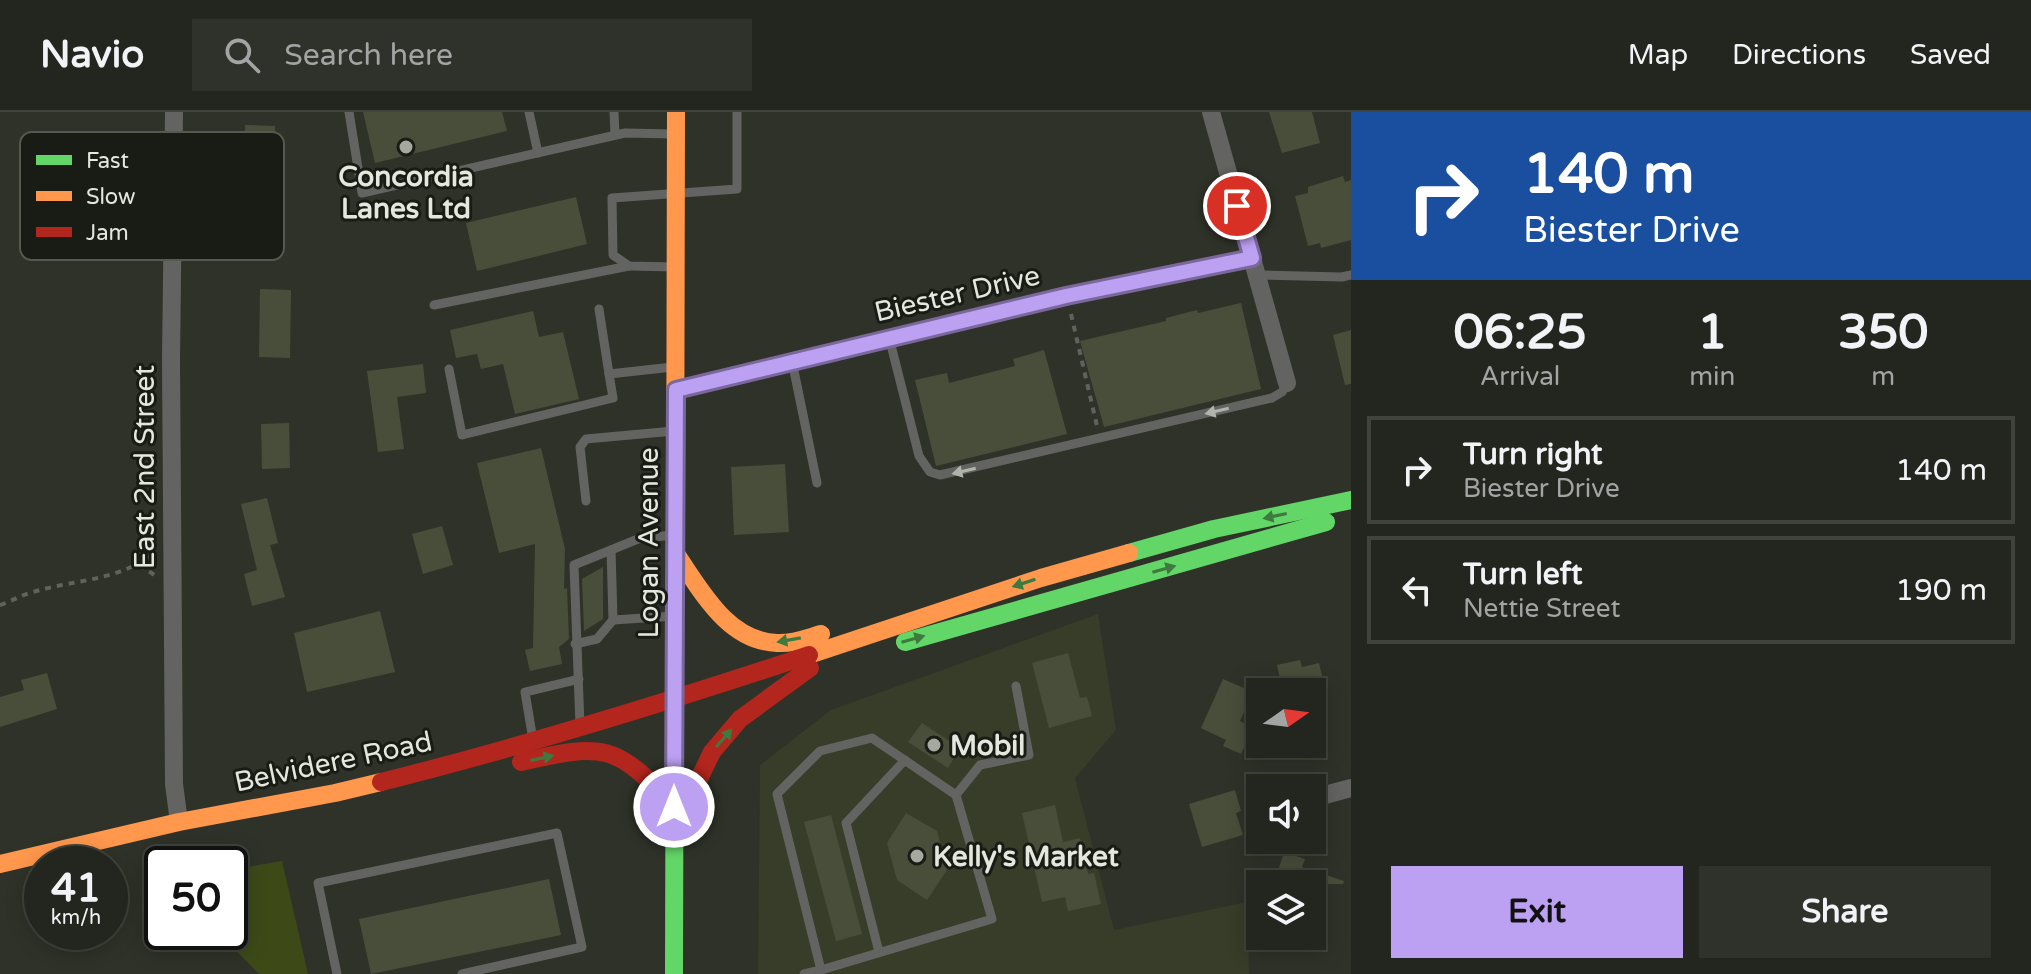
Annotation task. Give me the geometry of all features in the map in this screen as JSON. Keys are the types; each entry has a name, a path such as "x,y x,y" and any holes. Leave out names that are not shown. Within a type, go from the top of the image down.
{"main road":[{"name":"Logan Avenue","path":"674,974 676,112"},
{"path":"675,699 1041,578 1214,529 1351,500"},
{"path":"675,699 810,668 1351,515"},
{"path":"676,554 726,623 756,639 778,643 853,627 893,626"},
{"path":"674,831 712,752 740,719 810,668"},
{"name":"Belvidere Road","path":"0,864 179,822 335,793 533,742 675,699"},
{"path":"437,768 491,768 579,751 606,751 634,765 674,807"}],"street":[{"name":"East 2nd Street","path":"174,112 174,132"},
{"path":"1211,112 1287,383"},
{"name":"East 2nd Street","path":"172,260 174,771 179,822"},
{"name":"Biester Drive","path":"676,390 1066,296 1254,267"},
{"path":"1326,795 1351,788"}],"lane":[{"path":"349,112 362,193 625,133 676,134"},
{"path":"529,112 538,153"},
{"path":"614,112 615,135"},
{"path":"629,266 613,255 612,198 737,189 737,112"},
{"path":"434,305 629,266 676,267"},
{"path":"1254,267 1351,275"},
{"path":"449,369 462,435 613,398 599,309"},
{"path":"889,337 919,456 930,472 940,475 1272,398 1282,392 1287,383"},
{"path":"792,361 817,483"},
{"path":"609,374 676,367"},
{"path":"586,501 580,447 586,439 676,431"},
{"path":"580,727 574,565 638,539 676,535"},
{"path":"575,644 597,639 613,620 611,550"},
{"path":"613,620 675,616"},
{"path":"533,742 525,692 579,679"},
{"path":"956,795 980,765 1029,755 1016,686"},
{"path":"804,974 821,970 992,919 956,795 872,738 820,751 777,794 821,970"},
{"path":"879,952 846,823 905,760"},
{"path":"337,974 318,883 557,833 582,947 462,974"}],"path":[{"path":"1066,296 1100,438"},
{"path":"0,605 30,593 113,575 139,565 160,547"},
{"path":"139,565 161,579"}],"shaded area":[{"path":"1098,614 1116,730 1075,778 1114,930 1246,902 1249,974 758,974 760,765 831,710"}],"green space":[{"path":"282,861 308,974 259,974 236,950 248,950 248,867"}],"building":[{"name":"Concordia Lanes Ltd","path":"363,112 502,112 507,131 375,163"},
{"path":"1269,112 1312,112 1320,143 1282,153"},
{"path":"245,125 275,126 275,132 245,132"},
{"path":"1343,176 1345,182 1351,180 1351,240 1321,248 1320,243 1308,246 1295,196 1308,193 1308,187"},
{"path":"576,197 587,244 477,271 466,223"},
{"path":"260,289 291,290 290,358 259,357"},
{"path":"1241,303 1261,389 1104,427 1080,341 1166,321 1166,318 1197,310 1198,313"},
{"path":"533,311 539,337 563,332 579,399 515,414 503,364 481,369 477,354 456,358 450,330"},
{"path":"1351,330 1351,384 1345,385 1333,335"},
{"path":"1044,350 1067,434 936,466 915,380 947,373 949,383 1015,366 1013,359"},
{"path":"423,364 426,393 397,397 404,449 378,452 367,371"},
{"path":"289,423 290,468 262,469 261,424"},
{"path":"541,448 565,549 564,589 567,588 569,639 559,647 562,664 530,671 525,650 533,648 535,544 499,553 477,463"},
{"path":"785,464 789,532 734,535 731,467"},
{"path":"267,498 278,543 270,545 285,597 252,606 244,574 257,570 241,504"},
{"path":"442,526 453,565 423,574 412,534"},
{"path":"603,567 603,619 584,631 582,579"},
{"path":"380,611 395,672 307,692 294,633"},
{"path":"1068,653 1080,698 1087,697 1092,716 1049,728 1032,663"},
{"path":"1300,660 1302,667 1319,663 1323,678 1280,678 1277,665"},
{"path":"47,673 57,709 0,727 0,697 24,690 21,680"},
{"path":"1223,679 1246,689 1246,708 1240,721 1246,724 1246,743 1241,754 1223,746 1226,740 1201,728"},
{"name":"Mobil","path":"922,723 960,748 948,768 908,742"},
{"path":"1235,790 1241,811 1236,813 1243,835 1202,847 1189,804"},
{"path":"1055,805 1063,842 1080,838 1088,874 1094,873 1101,904 1068,911 1065,897 1042,902 1022,813"},
{"name":"Kelly's Market","path":"906,813 937,831 947,870 927,900 897,880 887,843"},
{"path":"831,815 862,934 836,941 804,822"},
{"path":"1283,854 1290,854 1305,859 1302,867 1311,870 1278,870"},
{"path":"1326,875 1344,881 1343,884 1326,884"},
{"path":"549,879 561,935 371,974 359,919"}],"traffic: fast":[{"path":"1129,553 1214,529 1351,500"},
{"path":"905,642 1326,522"},
{"path":"674,974 675,579"}],"traffic: slow":[{"path":"675,579 676,112"},
{"path":"809,655 1041,578 1129,553"},
{"path":"676,554 717,611 744,633 777,643 821,634"},
{"path":"0,864 179,822 381,782"}],"traffic: jam":[{"path":"381,782 596,723 809,655"},
{"path":"674,831 712,752 740,719 810,668"},
{"path":"521,762 572,752 607,753 637,770 674,807"}],"place":[{"name":"Concordia Lanes Ltd","path":"406,147"},
{"name":"Mobil","path":"934,745"},
{"name":"Kelly's Market","path":"917,856"}],"route":[{"path":"674,807 676,390 1066,296 1252,258 1237,206"}]}
